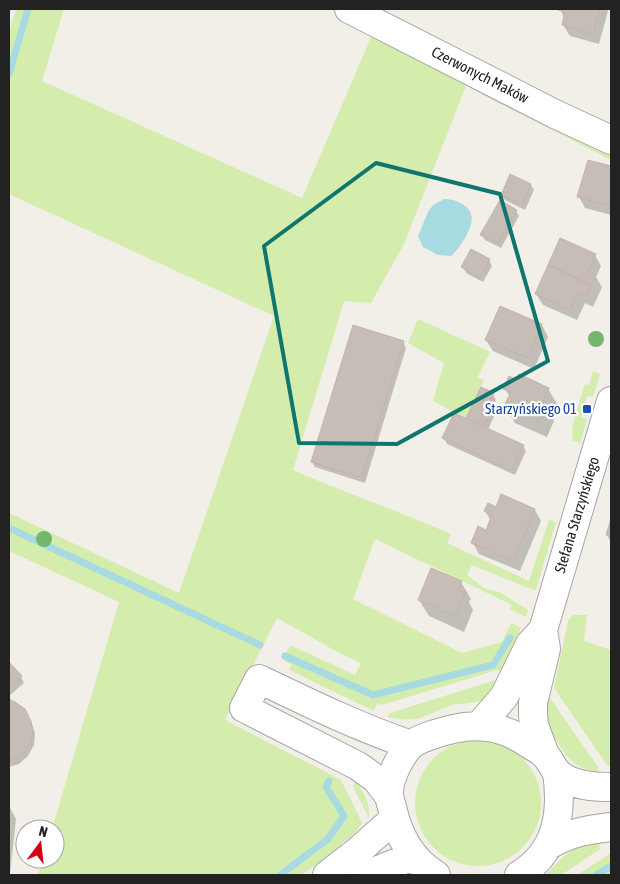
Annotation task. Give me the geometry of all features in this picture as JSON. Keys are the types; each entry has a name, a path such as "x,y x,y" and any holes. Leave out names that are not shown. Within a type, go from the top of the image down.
{"street":[{"name":"Czerwonych Maków","path":"349,9 555,114 611,140"},
{"name":"Stefana Starzyńskiego","path":"549,845 556,827 560,803 551,764 534,725 532,703 546,649 543,630 611,401"},
{"name":"Stefana Starzyńskiego","path":"479,726 504,697 530,644 543,630"},
{"path":"411,745 318,708 259,679 244,708 358,766 376,779 392,808 402,839 423,867 436,875"},
{"path":"327,875 358,851 392,808 391,782 395,770 401,757 411,745 422,739 455,729 479,726 496,728 524,740 565,778 588,786 611,787"},
{"path":"519,875 534,864 549,845 562,838 578,832 611,827"},
{"path":"366,875 413,856"}],"highlighted area":[{"path":"376,163 500,194 548,361 397,444 299,443 264,246"}],"green space":[{"path":"16,9 64,9 42,81 302,198 372,35 466,86 404,244 371,303 344,301 293,470 451,534 447,543 529,581 549,520 556,522 536,590 472,565 467,575 484,588 501,593 528,610 526,617 510,609 512,605 375,539 353,599 462,653 502,642 511,623 521,628 501,671 497,670 382,705 377,703 374,711 289,670 292,665 283,660 290,645 355,675 361,663 277,618 225,720 341,780 362,823 353,835 341,844 344,849 300,875 38,875 40,869 65,869 65,819 55,819 119,602 9,551 9,513 179,593 274,316 9,194 9,32"},
{"path":"484,87 611,149 611,160 481,94"},
{"path":"418,319 490,352 478,377 484,380 466,418 433,401 444,363 408,343"},
{"path":"593,371 600,374 593,397 587,396 581,417 587,419 580,443 572,440 573,423 585,384 589,385"},
{"path":"574,615 587,615 584,641 611,650 611,766 607,765 554,688 568,621"},
{"path":"499,679 486,699 452,705 415,719 388,717 390,713"},
{"path":"545,696 550,698 598,767 597,772 582,768 566,755 546,725"},
{"path":"478,740 502,744 523,758 537,779 541,803 537,827 523,848 502,862 478,866 454,862 433,848 419,827 415,803 419,779 433,758 454,744"},
{"path":"355,782 366,798 369,818 353,787"},
{"path":"599,843 600,849 561,875 545,875 565,855 574,849"},
{"path":"611,853 611,875 577,875"}],"water":[{"path":"444,199 463,204 469,210 472,219 466,237 451,256 438,255 423,247 418,236 428,212 433,205"}],"building":[{"path":"559,9 600,9 593,34 562,25 565,12"},
{"path":"588,160 611,166 611,206 577,197"},
{"path":"510,174 531,184 522,205 501,195"},
{"path":"500,200 517,210 498,243 480,235"},
{"path":"560,238 596,254 588,271 596,275 591,285 548,265"},
{"path":"471,249 490,259 480,278 461,267"},
{"path":"548,265 591,285 586,296 578,292 570,310 535,294"},
{"path":"500,306 542,324 528,358 485,340"},
{"path":"353,325 404,341 362,478 311,462"},
{"path":"519,374 549,388 543,402 546,404 538,422 504,406 511,392 503,389 509,376 516,380"},
{"path":"481,387 494,393 487,408 492,410 484,427 466,418"},
{"path":"454,413 524,445 512,470 442,438"},
{"path":"501,494 535,509 513,561 471,543 478,526 486,530 492,515 484,511 488,503 496,507"},
{"path":"611,519 611,537 606,535"},
{"path":"431,568 462,581 458,590 465,593 455,616 418,600"},
{"path":"9,662 22,676 9,689"},
{"path":"9,699 25,709 31,721 33,733 26,751 9,761"}],"waterway":[{"path":"9,74 28,9"},
{"path":"9,528 260,645"},
{"path":"285,656 373,695 493,665 510,638"},
{"path":"280,875 328,839 344,816 326,787 329,781"},
{"path":"596,875 611,866"}],"place":[{"name":"Starzyńskiego 01","path":"587,409"}]}
